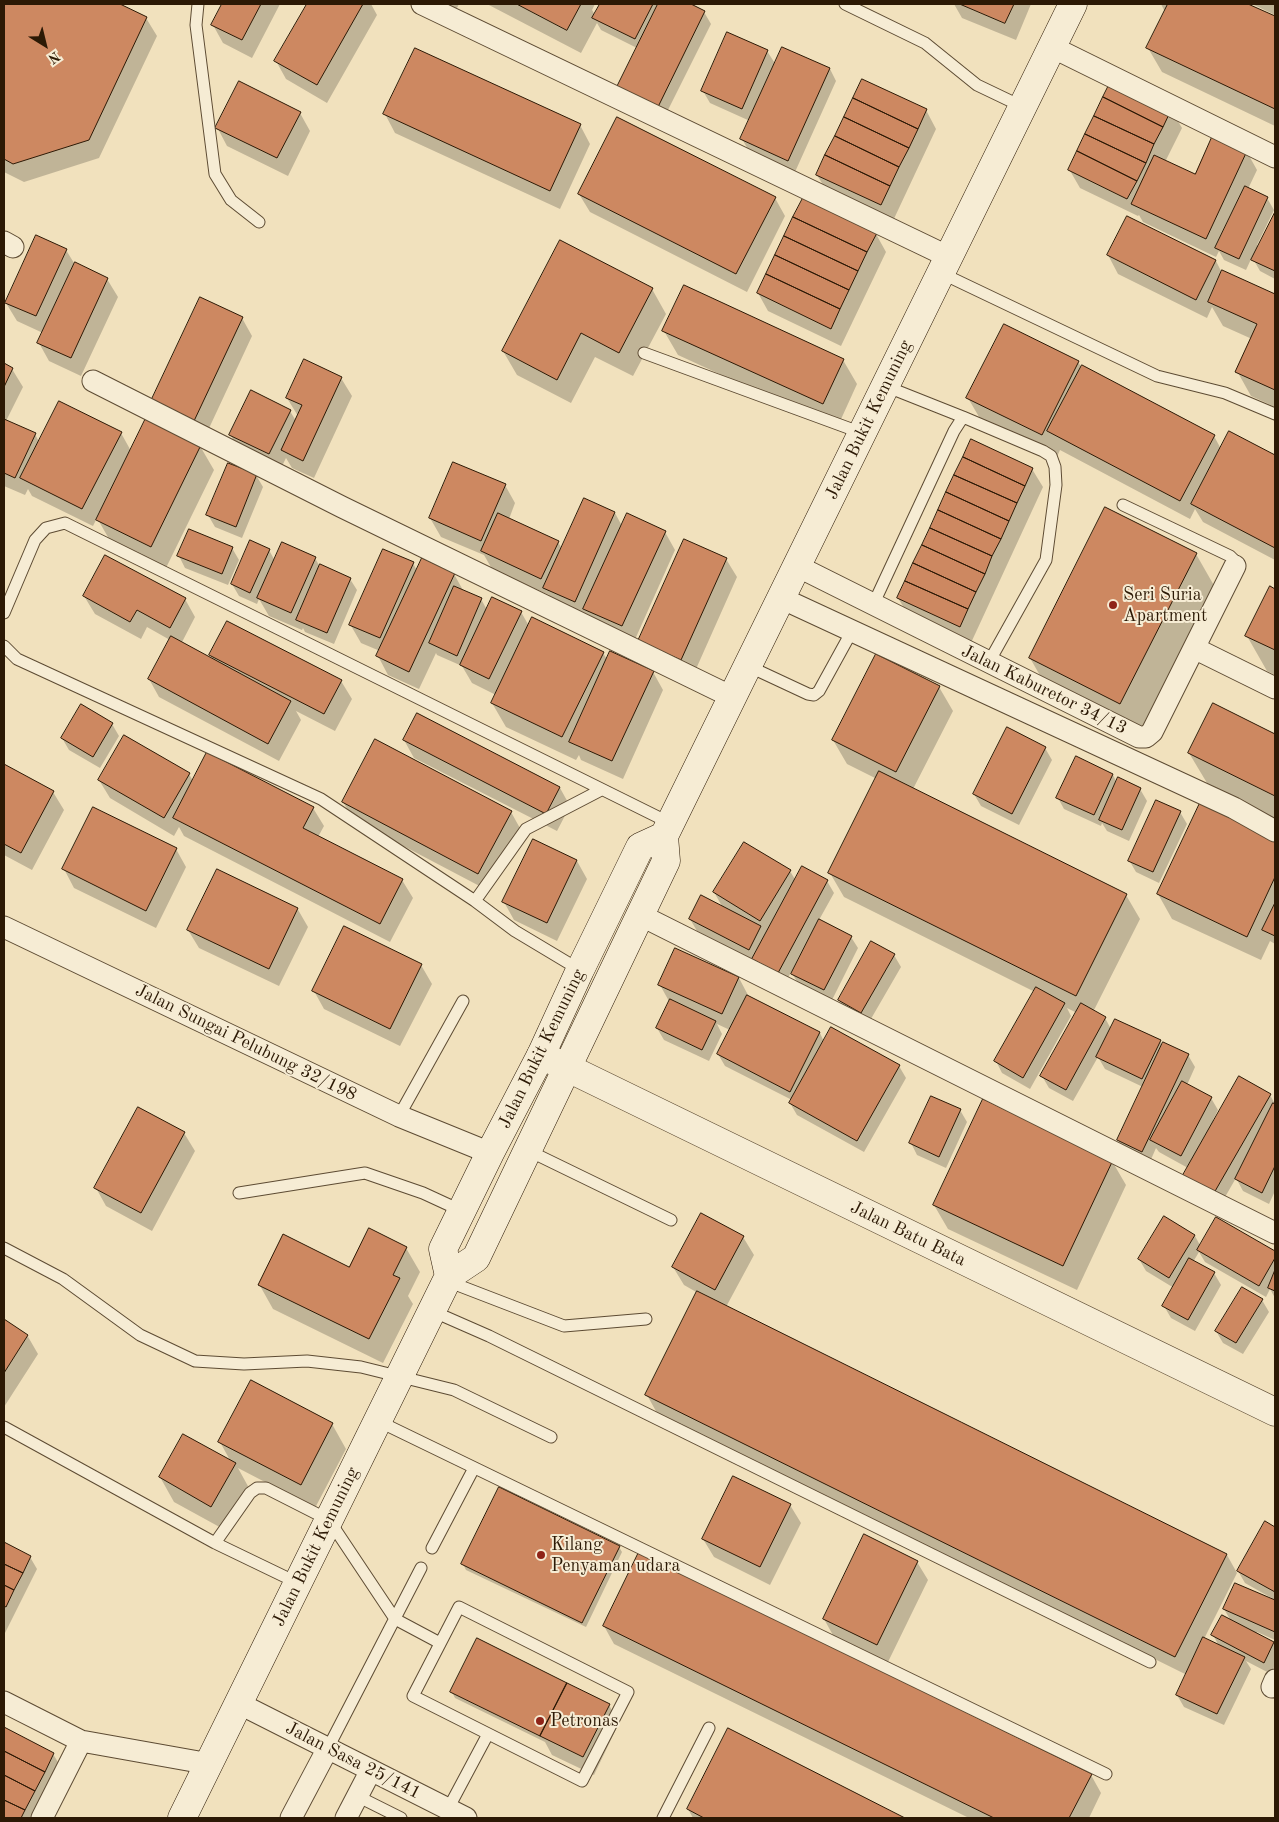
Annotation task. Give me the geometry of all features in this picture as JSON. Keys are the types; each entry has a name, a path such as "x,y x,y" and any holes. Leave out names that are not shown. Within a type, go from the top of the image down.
{"main road":[{"name":"Jalan Bukit Kemuning","path":"182,1818 240,1704 448,1278 476,1258 666,861 667,829 1074,4"},
{"name":"Jalan Bukit Kemuning","path":"448,1278 443,1249 541,1055 640,847 667,829"},
{"name":"Jalan Batu Bata","path":"541,1055 1275,1412"}],"street":[{"path":"422,4 945,265"},
{"path":"1052,47 1275,157"},
{"path":"93,381 342,508 732,697"},
{"name":"Jalan Kaburetor 34/13","path":"797,566 1139,736 1146,737 1152,732 1235,566"},
{"path":"781,598 1225,804 1275,831"},
{"path":"1194,648 1275,688"},
{"path":"640,915 1275,1233"},
{"name":"Jalan Sungai Pelubung 32/198","path":"4,927 399,1116 490,1153"},
{"path":"4,1702 81,1741 210,1764"},
{"name":"Jalan Sasa 25/141","path":"240,1704 457,1814"},
{"path":"42,1818 81,1741"},
{"path":"291,1818 328,1748"},
{"path":"346,1818 371,1770"}],"lane":[{"path":"198,4 196,25 215,174 232,200 259,222"},
{"path":"845,4 925,43 977,85 1022,108"},
{"path":"945,265 1157,376 1225,393 1275,414"},
{"path":"644,353 862,433"},
{"path":"885,386 1044,451 1051,456 1055,467 1056,485 1046,560 989,662"},
{"path":"873,605 954,431 963,417"},
{"path":"1123,505 1230,556 1234,560 1235,566"},
{"path":"4,613 35,540 46,528 65,523 601,790 667,829"},
{"path":"748,666 814,695 819,691 852,631"},
{"path":"4,646 17,659 321,799 475,901 515,931 580,970"},
{"path":"475,901 526,829 601,790"},
{"path":"399,1116 463,1001"},
{"path":"527,1150 671,1220"},
{"path":"239,1193 366,1173 423,1193 462,1211"},
{"path":"4,1248 64,1279 140,1334 195,1361 244,1364 307,1361 361,1367 454,1390 552,1437"},
{"path":"448,1278 564,1326 646,1319"},
{"path":"432,1311 489,1336 1150,1662"},
{"path":"378,1422 1106,1774"},
{"path":"4,1427 215,1543 298,1583"},
{"path":"432,1548 474,1468"},
{"path":"215,1543 250,1493 257,1488 266,1488 329,1520 395,1619 440,1643"},
{"path":"328,1748 422,1568"},
{"path":"459,1607 628,1692 582,1781 488,1734 413,1696 459,1607"},
{"path":"663,1818 709,1728"},
{"path":"457,1814 488,1734"},
{"path":"357,1796 401,1818"}],"building":[{"path":"4,4 120,4 147,17 89,140 13,164 4,159"},
{"path":"222,4 261,4 242,40 211,25"},
{"path":"307,4 363,4 317,85 274,61"},
{"path":"517,4 581,4 567,30"},
{"path":"600,4 653,4 635,39 592,18"},
{"path":"658,4 691,4 705,11 657,109 616,89"},
{"path":"960,4 1014,4 1005,23"},
{"path":"1168,4 1248,4 1275,16 1275,109 1146,48"},
{"path":"727,32 768,50 742,109 701,91"},
{"path":"782,47 830,68 788,161 740,139"},
{"path":"415,48 581,124 550,191 383,114"},
{"path":"862,79 927,109 918,129 853,98"},
{"path":"1112,79 1172,108 1163,127 1103,97"},
{"path":"239,81 301,112 277,158 215,128"},
{"path":"1103,97 1163,127 1154,144 1094,116"},
{"path":"853,98 918,129 909,148 844,117"},
{"path":"1094,116 1154,144 1146,163 1085,134"},
{"path":"617,117 776,197 736,274 578,194"},
{"path":"844,117 909,148 899,167 835,136"},
{"path":"1085,134 1146,163 1137,181 1077,151"},
{"path":"1213,135 1247,151 1206,239 1131,204 1154,155 1195,174"},
{"path":"835,136 899,167 890,186 825,155"},
{"path":"1077,151 1137,181 1127,199 1068,170"},
{"path":"825,155 890,186 881,205 816,175"},
{"path":"1245,186 1268,197 1239,259 1215,248"},
{"path":"803,198 877,233 867,252 793,217"},
{"path":"1275,212 1275,271 1251,260"},
{"path":"1127,216 1216,260 1196,300 1107,255"},
{"path":"793,217 867,252 858,271 784,236"},
{"path":"36,235 67,249 36,316 5,303"},
{"path":"784,236 858,271 849,290 775,255"},
{"path":"560,240 653,288 619,353 581,333 557,380 502,351"},
{"path":"775,255 849,290 840,309 766,274"},
{"path":"75,262 108,278 71,358 37,343"},
{"path":"1222,270 1275,294 1275,390 1235,372 1257,324 1208,302"},
{"path":"766,274 840,309 831,329 757,293"},
{"path":"684,285 844,359 823,404 662,331"},
{"path":"200,297 243,317 194,421 151,401"},
{"path":"1004,324 1079,361 1042,435 966,398"},
{"path":"304,359 342,377 303,461 281,450 302,405 286,398"},
{"path":"4,363 13,368 4,387"},
{"path":"1082,365 1215,435 1180,501 1047,431"},
{"path":"251,390 291,410 269,454 229,435"},
{"path":"59,401 122,432 82,509 20,478"},
{"path":"146,418 201,445 151,547 96,520"},
{"path":"4,419 36,433 15,478 4,473"},
{"path":"1229,431 1275,455 1275,548 1191,504"},
{"path":"971,439 1033,468 1025,486 963,457"},
{"path":"963,457 1025,486 1017,503 954,475"},
{"path":"453,462 506,484 481,541 429,518"},
{"path":"228,463 257,474 236,527 206,515"},
{"path":"954,475 1017,503 1009,521 946,492"},
{"path":"946,492 1009,521 1001,539 938,510"},
{"path":"584,498 615,512 575,602 543,588"},
{"name":"Seri Suria Apartment","path":"1105,507 1197,553 1120,704 1029,658"},
{"path":"938,510 1001,539 992,556 930,528"},
{"path":"498,513 559,541 541,579 481,551"},
{"path":"627,513 666,531 622,626 583,609"},
{"path":"930,528 992,556 985,574 922,545"},
{"path":"189,529 233,547 222,574 177,556"},
{"path":"684,539 727,558 681,660 638,641"},
{"path":"250,540 270,549 250,593 231,584"},
{"path":"282,542 316,557 291,613 257,598"},
{"path":"922,545 985,574 976,592 913,563"},
{"path":"383,549 414,562 380,638 349,625"},
{"path":"105,555 186,598 170,628 137,610 130,622 83,596"},
{"path":"422,558 455,573 409,672 376,656"},
{"path":"913,563 976,592 968,609 905,581"},
{"path":"320,564 351,578 327,633 296,620"},
{"path":"905,581 968,609 960,627 897,598"},
{"path":"454,586 482,598 457,656 429,643"},
{"path":"1270,586 1275,589 1275,650 1245,636"},
{"path":"492,597 522,611 489,679 460,665"},
{"path":"532,617 604,652 562,737 491,703"},
{"path":"227,621 342,680 324,714 209,655"},
{"path":"171,636 291,701 268,744 148,679"},
{"path":"610,651 654,671 612,761 569,742"},
{"path":"876,654 940,686 896,772 832,740"},
{"path":"1213,703 1275,734 1275,796 1188,753"},
{"path":"81,704 113,723 93,757 61,738"},
{"path":"417,713 560,787 546,814 403,740"},
{"path":"1007,727 1046,747 1012,814 973,794"},
{"path":"124,735 190,773 164,818 98,780"},
{"path":"375,739 512,811 478,874 342,802"},
{"path":"207,752 314,807 303,828 403,879 380,924 173,818"},
{"path":"1076,756 1113,774 1094,815 1056,798"},
{"path":"4,764 54,791 21,853 4,844"},
{"path":"879,771 1127,894 1076,996 828,873"},
{"path":"1118,777 1141,788 1122,830 1099,820"},
{"path":"1156,800 1181,811 1153,872 1128,861"},
{"path":"1200,803 1275,838 1275,877 1247,937 1157,894"},
{"path":"93,807 177,848 146,911 62,869"},
{"path":"533,839 577,860 547,923 502,902"},
{"path":"744,842 791,870 760,921 713,892"},
{"path":"802,866 828,880 778,973 752,959"},
{"path":"217,869 298,908 269,969 187,930"},
{"path":"701,895 761,926 749,950 689,919"},
{"path":"1275,903 1275,936 1262,930"},
{"path":"819,919 852,936 824,990 791,974"},
{"path":"344,926 422,964 390,1029 312,991"},
{"path":"871,941 895,954 861,1013 838,1000"},
{"path":"675,948 739,977 722,1014 658,985"},
{"path":"1036,987 1065,1003 1023,1078 994,1061"},
{"path":"747,995 820,1032 790,1092 717,1054"},
{"path":"670,999 716,1021 702,1050 656,1028"},
{"path":"1081,1003 1106,1017 1066,1090 1040,1076"},
{"path":"1115,1019 1161,1040 1142,1079 1096,1057"},
{"path":"831,1027 900,1065 857,1141 789,1103"},
{"path":"1163,1042 1189,1054 1142,1152 1117,1140"},
{"path":"1239,1076 1271,1094 1214,1193 1183,1175"},
{"path":"1182,1081 1212,1097 1181,1156 1150,1140"},
{"path":"931,1096 961,1109 939,1157 909,1143"},
{"path":"983,1099 1113,1160 1063,1266 933,1205"},
{"path":"1273,1103 1275,1104 1275,1166 1262,1193 1235,1179"},
{"path":"138,1107 185,1132 141,1213 94,1188"},
{"path":"701,1213 744,1236 715,1290 672,1267"},
{"path":"1164,1216 1195,1235 1169,1278 1138,1259"},
{"path":"1216,1217 1275,1251 1275,1258 1259,1286 1197,1250"},
{"path":"369,1228 407,1247 393,1275 400,1278 369,1339 258,1285 283,1234 349,1267"},
{"path":"1189,1258 1215,1272 1188,1320 1162,1306"},
{"path":"1275,1270 1275,1291 1268,1288"},
{"path":"1242,1287 1263,1299 1236,1343 1215,1331"},
{"path":"697,1291 1227,1554 1175,1657 645,1395"},
{"path":"4,1319 28,1335 4,1373"},
{"path":"251,1380 333,1423 301,1485 218,1442"},
{"path":"183,1434 236,1463 211,1507 159,1477"},
{"path":"733,1476 791,1504 760,1567 702,1539"},
{"name":"Kilang Penyaman udara","path":"499,1487 620,1546 582,1623 461,1564"},
{"path":"1265,1521 1275,1527 1275,1592 1237,1571"},
{"path":"864,1534 918,1561 877,1645 823,1619"},
{"path":"4,1542 31,1556 23,1573 4,1564"},
{"path":"639,1552 1092,1774 1069,1818 994,1818 603,1626"},
{"path":"4,1564 23,1573 14,1590 4,1585"},
{"path":"1235,1583 1275,1600 1275,1632 1223,1609"},
{"path":"4,1585 14,1590 6,1607 4,1606"},
{"path":"1222,1615 1274,1642 1264,1663 1211,1635"},
{"path":"1203,1637 1245,1657 1217,1714 1176,1695"},
{"path":"477,1638 567,1683 540,1736 450,1692"},
{"path":"567,1683 610,1704 583,1757 540,1736"},
{"path":"4,1727 54,1753 45,1772 4,1751"},
{"path":"728,1728 905,1818 704,1818 687,1809"},
{"path":"4,1751 45,1772 35,1791 4,1775"},
{"path":"4,1775 35,1791 25,1810 4,1800"},
{"path":"4,1800 25,1810 21,1818 4,1818"}],"place":[{"name":"Seri Suria Apartment","path":"1113,605"},
{"name":"Kilang Penyaman udara","path":"541,1555"},
{"name":"Petronas","path":"540,1721"}]}
